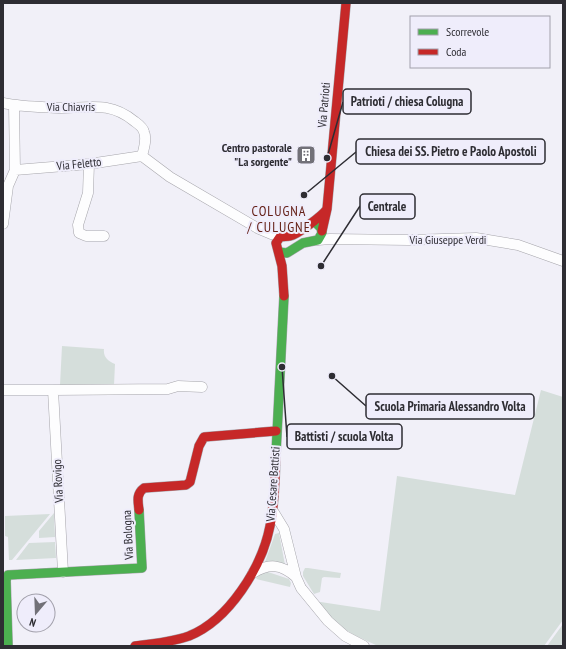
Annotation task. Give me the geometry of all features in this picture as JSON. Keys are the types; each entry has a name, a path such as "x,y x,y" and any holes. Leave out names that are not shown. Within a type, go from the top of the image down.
{"street":[{"name":"Via Patrioti","path":"323,236 327,209 346,3"},
{"name":"Via Chiavris","path":"3,103 62,108 96,106 111,108 126,115 139,124 145,133 142,156"},
{"path":"3,224 8,186 15,170 14,105"},
{"name":"Via Feletto","path":"15,170 89,164 142,156"},
{"name":"Via Cesare Battisti","path":"142,156 170,177 263,231 282,236"},
{"path":"89,164 88,193 78,225 79,233 86,236 104,236"},
{"path":"313,223 319,226 323,236 303,243 284,253 277,249 277,240 282,236 294,234 313,223 323,215 327,209"},
{"name":"Via Cesare Battisti","path":"135,646 179,639 196,632 215,620 230,605 250,575 262,553 269,533 273,511 276,431 284,307 283,271 277,249 263,231"},
{"name":"Via Giuseppe Verdi","path":"323,236 409,240 476,238 518,246 563,261"},
{"name":"Via Cesare Battisti","path":"283,271 290,251"},
{"path":"3,390 168,389 178,386 202,387"},
{"name":"Via Rovigo","path":"53,390 63,572"},
{"name":"Via Bologna","path":"8,646 6,580 8,576 12,574 142,568 138,496 140,491 148,487 186,485 190,482 199,446 204,437 276,431"},
{"path":"273,511 284,529 296,577 310,600 328,621 345,636 364,646"},
{"path":"250,575 261,568 278,566 288,570 296,577"}],"shaded area":[{"path":"62,346 104,349 106,358 115,364 114,385 60,385"},
{"path":"541,390 563,397 563,620 544,646 378,646 341,627 314,601 380,611 397,476 515,495"},
{"path":"54,513 55,537 39,538 39,531"},
{"path":"50,514 12,560 9,560 8,537 5,536 5,516"},
{"path":"279,533 285,565 277,562 265,562 275,534"},
{"path":"55,542 56,558 16,560 29,543"},
{"path":"305,568 341,573 340,578 322,578 320,592 314,594 303,576"},
{"path":"262,572 268,572 289,579 291,583 290,587 256,579"},
{"path":"563,624 563,643 561,646 547,646"}],"traffic: fast":[{"path":"279,252 287,253 303,243 318,240 322,233 321,228 317,224"},
{"path":"276,453 284,296"},
{"path":"8,646 6,580 8,575 142,568 139,510"}],"traffic: jam":[{"path":"322,231 327,209 346,3"},
{"path":"284,296 282,266 276,243 280,237 293,235 304,229 321,216 327,209"},
{"path":"139,510 139,495 141,490 144,488 186,485 190,482 199,446 204,437 276,431"},
{"path":"135,646 156,644 189,636 204,628 217,618 242,590 260,558 270,526 274,499 276,453"}],"place":[{"name":"Centro pastorale \"La sorgente\"","path":"306,155"},
{"name":"Patrioti / chiesa Colugna","path":"327,158"},
{"name":"Chiesa dei SS. Pietro e Paolo Apostoli","path":"304,195"},
{"name":"Centrale","path":"321,266"},
{"name":"Battisti / scuola Volta","path":"282,367"},
{"name":"Scuola Primaria Alessandro Volta","path":"332,376"}],"district":[{"name":"COLUGNA / CULUGNE","path":"279,220"}]}
